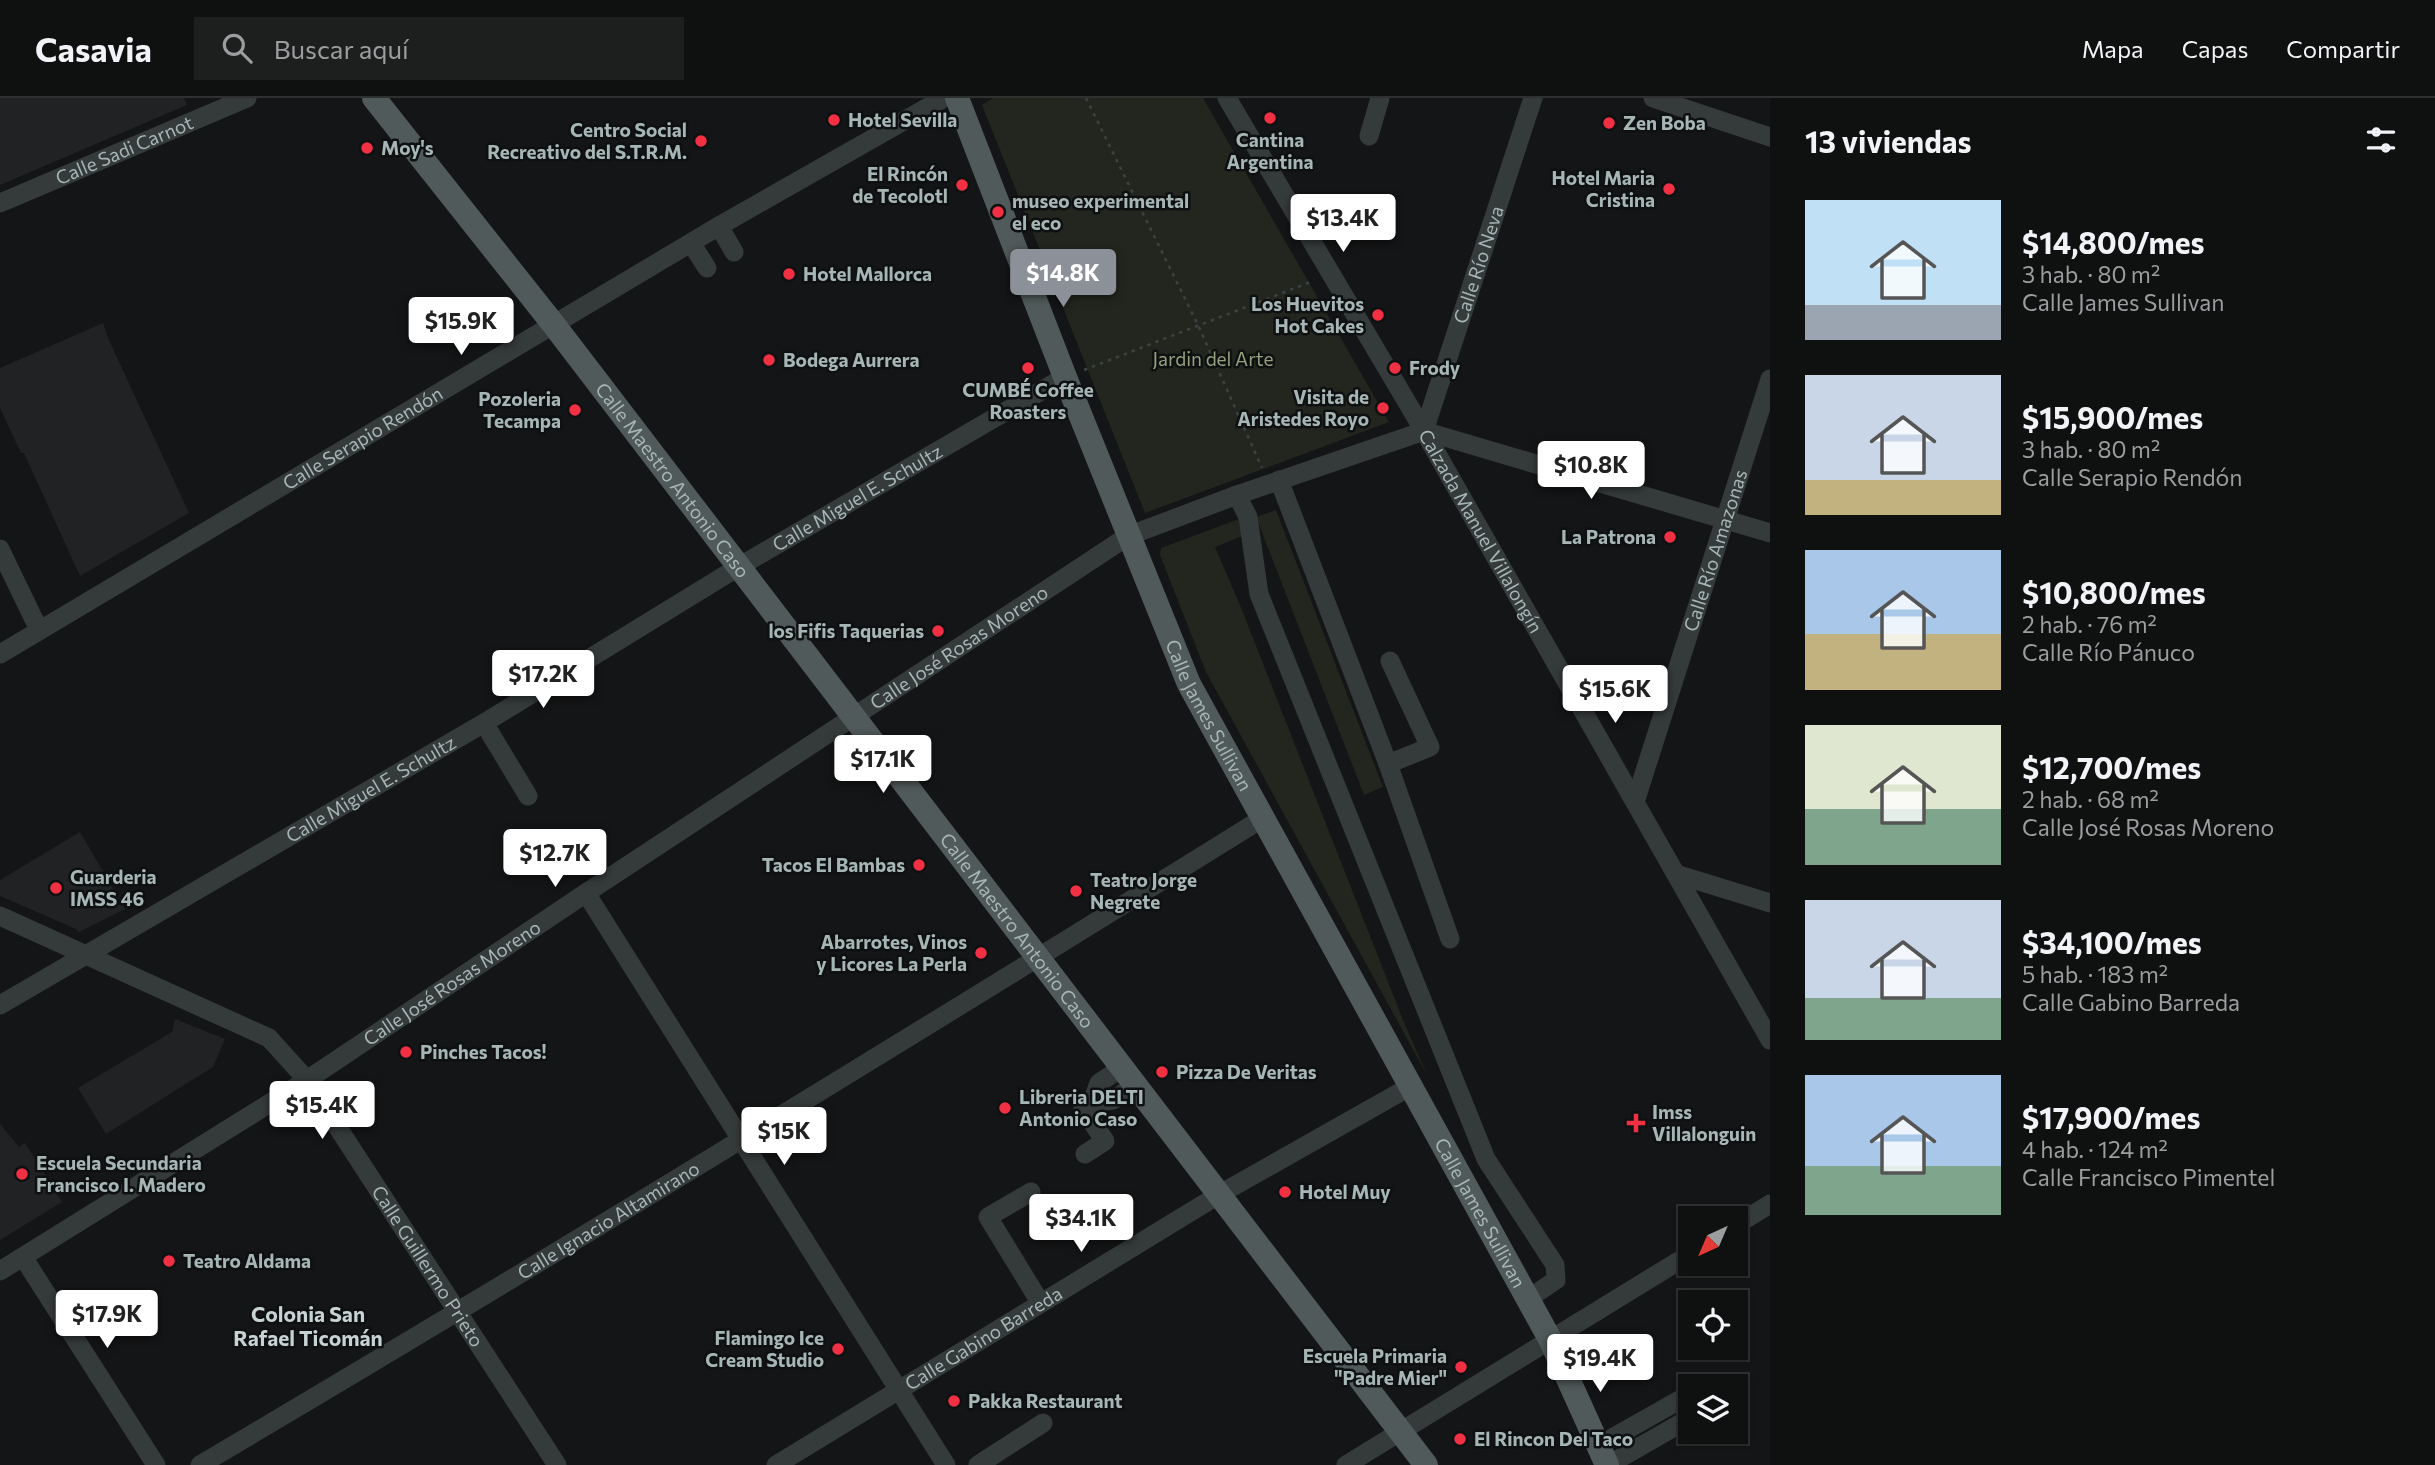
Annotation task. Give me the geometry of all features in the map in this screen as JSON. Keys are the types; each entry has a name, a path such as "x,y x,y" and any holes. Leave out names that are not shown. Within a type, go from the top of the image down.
{"main road":[{"name":"Calle Maestro Antonio Caso","path":"374,98 740,566 852,717 1426,1465"},
{"name":"Calle James Sullivan","path":"957,98 1065,377 1189,684 1551,1341 1604,1459"}],"street":[{"name":"Calle Sadi Carnot","path":"0,204 247,98"},
{"name":"Calle Serapio Rendón","path":"0,654 719,226 944,98"},
{"name":"Calzada Manuel Villalongín","path":"1227,98 1424,430 1770,1040"},
{"path":"1369,136 1380,98"},
{"name":"Calle Río Neva","path":"1424,430 1533,98"},
{"path":"1653,98 1698,105 1770,137"},
{"path":"719,226 734,251"},
{"path":"691,243 707,268"},
{"name":"Calle Miguel E. Schultz","path":"0,1005 484,723 740,566 1065,377"},
{"name":"Calle Río Amazonas","path":"1635,802 1770,379"},
{"path":"1424,430 1770,533"},
{"name":"Calle José Rosas Moreno","path":"0,1271 307,1080 1128,536 1424,430"},
{"path":"1274,482 1388,764 1450,939"},
{"name":"Calle James Sullivan","path":"1237,495 1248,517 1259,594 1486,1159 1555,1265 1556,1280 1528,1299"},
{"path":"0,549 39,630"},
{"path":"1388,764 1430,747 1390,661"},
{"path":"484,723 528,796"},
{"name":"Calle Ignacio Altamirano","path":"200,1465 743,1140 1263,818"},
{"path":"1676,874 1770,904"},
{"path":"586,893 946,1465"},
{"name":"Calle Guillermo Prieto","path":"0,916 269,1038 307,1080 557,1465"},
{"path":"1085,1154 1105,1141 1083,1109 1092,1103 1099,1083 1128,1076"},
{"name":"Calle Gabino Barreda","path":"776,1465 1220,1194 1411,1086"},
{"path":"1031,1192 988,1217 1040,1302"},
{"path":"1748,1218 1770,1204"},
{"path":"23,1257 156,1465"},
{"path":"1346,1465 1678,1262"},
{"path":"1604,1459 1678,1403"},
{"path":"978,1465 1043,1423"},
{"path":"1604,1459 1678,1424"}],"path":[{"path":"1086,98 1274,482"},
{"path":"1065,377 1331,274"}],"shaded area":[{"path":"0,98 184,98 187,105 0,185"},
{"path":"103,323 189,513 80,576 24,453 21,453 0,408 0,368"},
{"name":"Guarderia IMSS 46","path":"80,832 125,909 79,932 0,896 0,880"},
{"path":"175,1019 225,1039 213,1067 106,1134 78,1088 172,1032"},
{"name":"Escuela Secundaria Francisco I. Madero","path":"0,1124 19,1147 25,1143 62,1202 0,1240"}],"green space":[{"name":"Jardin del Arte","path":"993,98 1203,98 1389,422 1145,513 982,105"},
{"path":"1276,510 1383,787 1364,795 1256,517"},
{"path":"1239,519 1245,535 1215,547 1427,1075 1206,672 1160,555 1161,548"}],"place":[{"name":"Cantina Argentina","path":"1270,118"},
{"name":"Hotel Sevilla","path":"834,120"},
{"name":"Zen Boba","path":"1609,123"},
{"name":"Centro Social Recreativo del S.T.R.M.","path":"701,141"},
{"name":"Moy's","path":"367,148"},
{"name":"El Rincón de Tecolotl","path":"962,185"},
{"name":"Hotel Maria Cristina","path":"1669,189"},
{"name":"museo experimental el eco","path":"998,212"},
{"name":"Hotel Mallorca","path":"789,274"},
{"name":"Los Huevitos Hot Cakes","path":"1378,315"},
{"name":"Bodega Aurrera","path":"769,360"},
{"name":"CUMBÉ Coffee Roasters","path":"1028,368"},
{"name":"Frody","path":"1395,368"},
{"name":"Visita de Aristedes Royo","path":"1383,408"},
{"name":"Pozoleria Tecampa","path":"575,410"},
{"name":"La Patrona","path":"1670,537"},
{"name":"los Fifis Taquerias","path":"938,631"},
{"name":"Tacos El Bambas","path":"919,865"},
{"name":"Guarderia IMSS 46","path":"56,888"},
{"name":"Teatro Jorge Negrete","path":"1076,891"},
{"name":"Abarrotes, Vinos y Licores La Perla","path":"981,953"},
{"name":"Pinches Tacos!","path":"406,1052"},
{"name":"Pizza De Veritas","path":"1162,1072"},
{"name":"Libreria DELTI Antonio Caso","path":"1005,1108"},
{"name":"Imss Villalonguin","path":"1636,1123"},
{"name":"Escuela Secundaria Francisco I. Madero","path":"22,1174"},
{"name":"Hotel Muy","path":"1285,1192"},
{"name":"Teatro Aldama","path":"169,1261"},
{"name":"Flamingo Ice Cream Studio","path":"838,1349"},
{"name":"Escuela Primaria \"Padre Mier\"","path":"1461,1367"},
{"name":"Pakka Restaurant","path":"954,1401"},
{"name":"El Rincon Del Taco","path":"1460,1439"}],"district":[{"name":"Colonia San Rafael Ticomán","path":"308,1327"}]}
